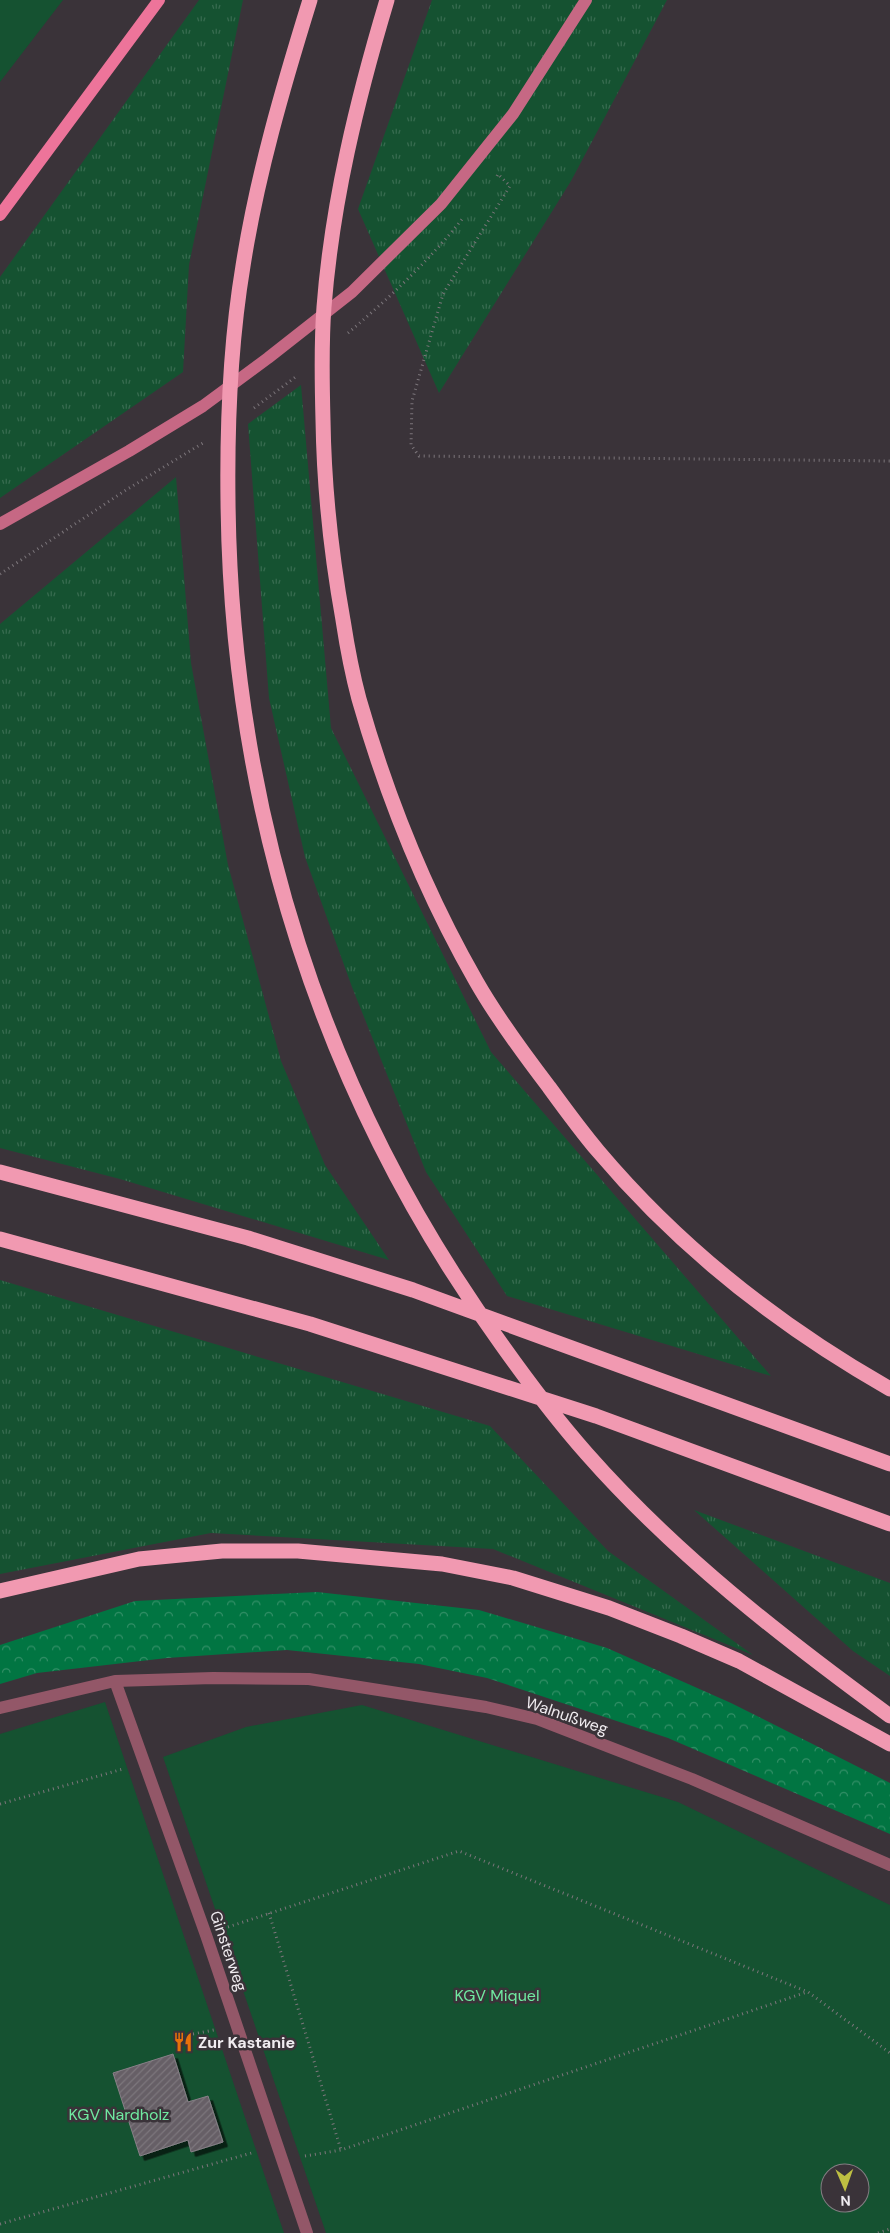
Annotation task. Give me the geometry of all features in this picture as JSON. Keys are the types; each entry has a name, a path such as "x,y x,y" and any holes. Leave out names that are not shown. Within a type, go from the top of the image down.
{"highway":[{"path":"310,0 282,92 256,193 242,269 230,384 228,564 242,699 266,830 281,891 308,977 337,1052 383,1152 427,1232 462,1289 546,1406 589,1457 689,1558 792,1644 890,1716"},
{"path":"386,0 366,70 346,155 336,214 324,307 323,421 324,476 332,561 347,646 358,696 400,825 437,907 477,984 520,1050 597,1150 632,1188 691,1245 766,1308 831,1354 890,1389"},
{"path":"0,1172 248,1238 413,1290 890,1464"},
{"path":"0,1239 310,1324 596,1416 890,1524"},
{"path":"0,1592 139,1560 222,1551 298,1551 442,1564 513,1578 609,1608 681,1636 739,1661 890,1744"}],"main road":[{"path":"0,215 160,0"},
{"path":"0,524 129,452 203,406 344,298 441,204 513,114 586,0"}],"lane":[{"name":"Walnußweg","path":"0,1708 115,1681 213,1678 309,1679 486,1707 537,1719 692,1779 890,1865"},
{"name":"Ginsterweg","path":"115,1681 206,1935 307,2233"}],"path":[{"path":"492,182 498,174 510,186 443,294 412,401 410,445 419,456 890,461"},
{"path":"341,339 404,283 438,249 468,212"},
{"path":"249,411 299,374"},
{"path":"0,574 126,490 204,442"},
{"path":"0,1804 146,1764"},
{"path":"206,1935 459,1851 808,1992 890,2053"},
{"path":"269,1913 341,2150"},
{"path":"284,2164 300,2157 341,2150 808,1992"},
{"path":"0,2224 251,2154 276,2142"},
{"path":"878,2233 890,2229"}],"green space":[{"path":"0,0 63,0 0,82"},
{"path":"199,0 243,0 189,265 183,372 0,498 0,277"},
{"path":"432,0 667,0 571,181 439,393 358,209"},
{"path":"301,385 331,728 491,1052 771,1376 507,1296 426,1172 352,987 305,857 269,698 248,424"},
{"path":"176,477 191,663 228,865 281,1061 325,1165 389,1260 120,1179 0,1148 0,624"},
{"path":"0,1280 490,1426 608,1551 753,1655 493,1549 211,1533 0,1574"},
{"path":"694,1510 890,1583 890,1676 853,1651"},
{"path":"317,1592 479,1610 607,1648 731,1703 890,1783 890,1834 668,1738 487,1678 419,1664 287,1650 167,1658 37,1673 0,1684 0,1645 135,1601"},
{"name":"KGV Nardholz","path":"105,1702 284,2233 0,2233 0,1734"},
{"name":"KGV Miquel","path":"362,1705 678,1802 890,1905 890,2233 326,2233 163,1757 246,1727"}],"building":[{"path":"173,2054 188,2102 208,2096 223,2142 191,2152 188,2140 140,2156 113,2073"}],"place":[{"name":"Zur Kastanie","path":"183,2042"}]}
